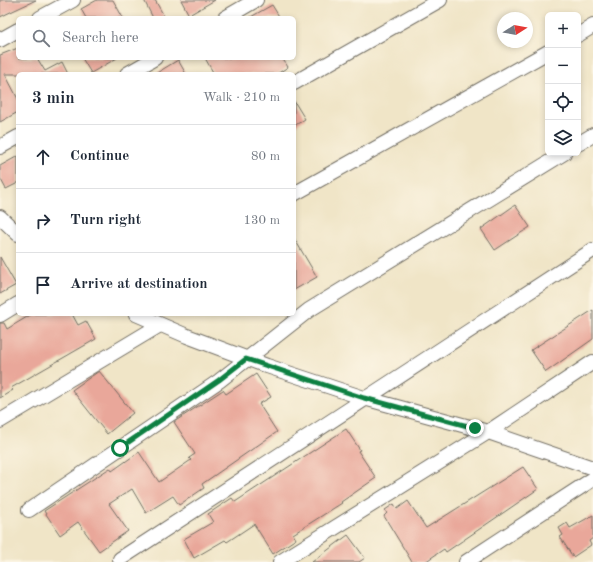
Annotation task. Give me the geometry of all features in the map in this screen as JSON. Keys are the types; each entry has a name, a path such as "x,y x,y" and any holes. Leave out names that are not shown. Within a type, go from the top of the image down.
{"street":[{"path":"44,16 73,0"},
{"path":"228,16 256,0"},
{"path":"296,82 440,0"},
{"path":"581,33 593,26"},
{"path":"0,40 16,31"},
{"path":"296,193 545,54"},
{"path":"130,72 152,60"},
{"path":"581,142 593,135"},
{"path":"0,147 16,138"},
{"path":"29,510 219,380 309,310 559,156"},
{"path":"0,218 16,232"},
{"path":"120,559 364,398 593,250"},
{"path":"0,315 16,305"},
{"path":"140,316 246,359 364,398 488,432 593,468"},
{"path":"0,421 160,325"},
{"path":"280,562 488,432 593,362"},
{"path":"466,562 593,479"}],"building":[{"path":"0,0 36,0 0,17"},
{"path":"97,0 113,0 122,16 85,16 81,9"},
{"path":"144,0 155,0 164,16 152,16"},
{"path":"181,0 215,0 189,15"},
{"path":"272,5 279,16 253,16"},
{"path":"16,49 16,60 38,60 45,71 62,62 67,72 16,72 16,74 5,74 16,95 16,113 0,122 0,55"},
{"path":"83,60 114,60 93,72 90,72"},
{"path":"178,60 185,72 158,72"},
{"path":"206,60 283,60 288,67 280,72 213,72"},
{"path":"296,104 305,119 296,125"},
{"path":"16,157 16,184 6,189 0,178 0,166"},
{"path":"515,205 530,227 495,250 481,229"},
{"path":"296,241 317,277 296,289"},
{"path":"0,257 16,285 0,294"},
{"path":"593,310 593,339 546,372 531,350"},
{"path":"29,316 73,316 78,325 86,321 96,339 11,388 13,390 0,398 0,323 4,323 7,329"},
{"path":"99,371 133,413 107,434 72,390"},
{"path":"256,374 271,397 259,404 277,432 202,484 204,488 179,505 173,496 146,513 132,489 109,504 128,531 99,551 78,522 60,535 44,511 110,468 112,471 139,452 159,482 191,460 189,458 195,454 174,422 223,390 226,394"},
{"path":"346,429 360,450 358,451 376,478 341,502 342,503 293,534 296,539 273,554 254,524 227,542 225,540 194,558 184,539 213,522 208,514 232,498 235,502"},
{"path":"523,467 538,489 446,552 444,549 425,562 412,562 384,516 387,513 385,510 394,504 397,509 408,501 426,528"},
{"path":"593,515 593,538 589,541 591,545 573,557 560,537 563,535 559,528 567,523 570,528"},
{"path":"348,535 365,558 359,562 312,562"}],"route":[{"path":"120,448 219,380 246,359 364,398 475,428"}]}
